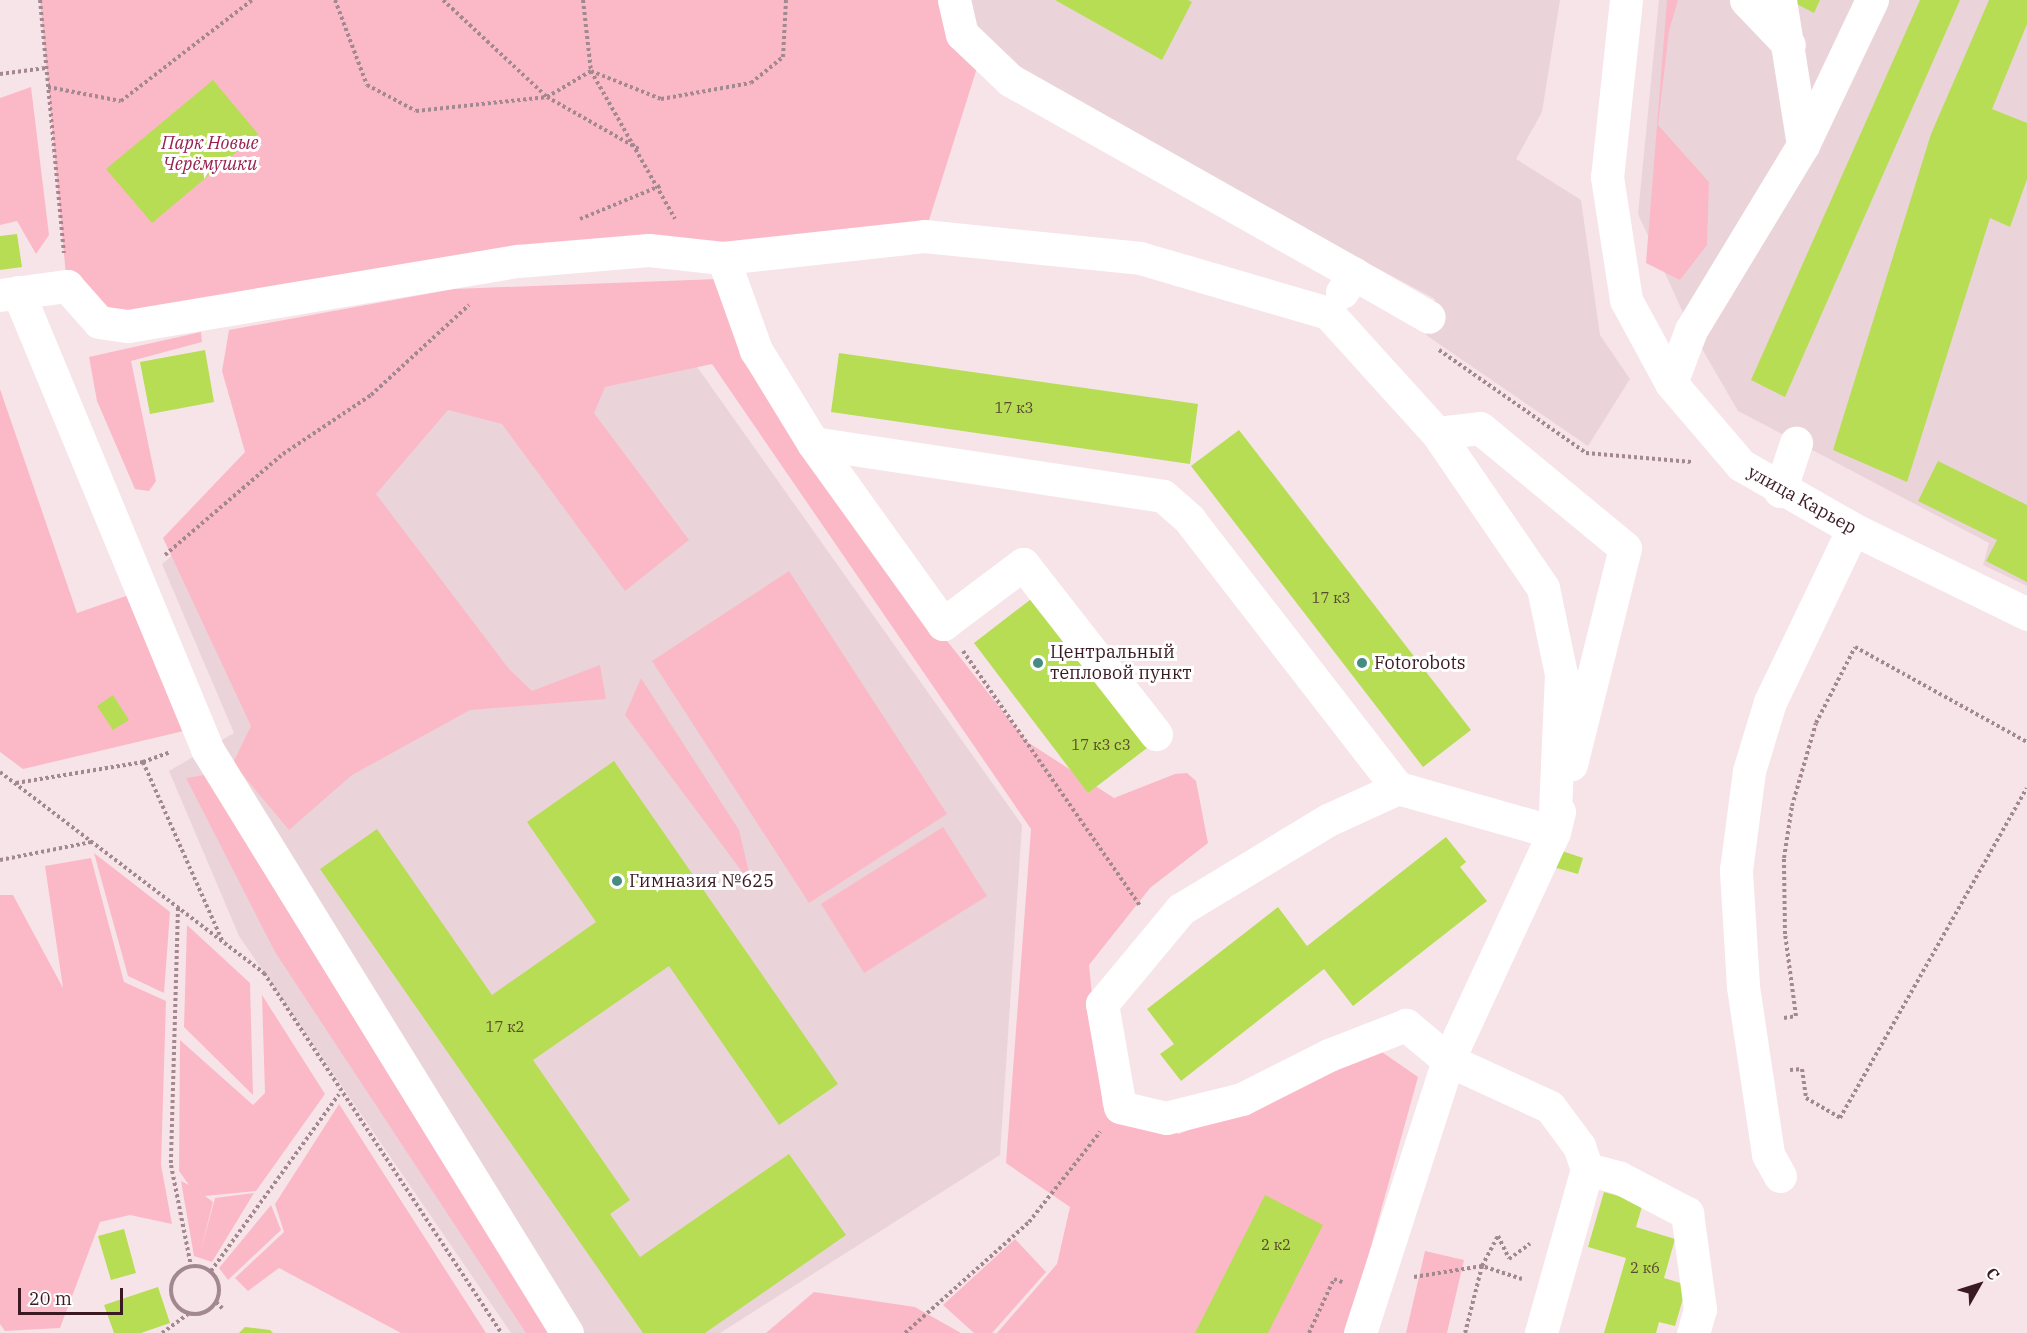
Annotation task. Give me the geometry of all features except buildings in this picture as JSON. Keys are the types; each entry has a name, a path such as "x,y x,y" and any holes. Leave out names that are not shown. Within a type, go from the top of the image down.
{"street":[{"path":"954,0 962,34 1010,80 1421,312"},
{"name":"улица Карьер","path":"1626,0 1607,177 1626,300 1671,383 1741,465 1780,491 2027,614"},
{"path":"1746,0 1789,45"},
{"path":"1780,0 1789,45 1803,145"},
{"path":"1671,383 1690,330 1803,145 1872,0"},
{"path":"567,1333 207,749 206,739 9,293 67,286 99,322 128,326 518,261 649,250 723,258 924,236 1140,258 1328,313 1437,433 1543,588 1561,674 1554,832"},
{"path":"723,258 756,350 813,443 944,624 1023,564 1156,734"},
{"path":"1328,313 1354,274"},
{"path":"1360,1333 1448,1060 1554,832 1625,548 1480,428 1437,433"},
{"path":"813,443 1163,496 1189,519 1398,788 1554,832"},
{"path":"1780,491 1796,443"},
{"path":"1780,1176 1768,1154 1743,986 1736,870 1749,771 1770,702 1853,529"},
{"path":"1398,788 1328,820 1181,909 1102,1004 1120,1107 1166,1118 1242,1099 1329,1055 1406,1025 1448,1060 1550,1107 1579,1146 1587,1169 1541,1333"},
{"path":"1587,1169 1620,1178 1687,1213 1700,1309 1694,1333"}],"path":[{"path":"40,0 67,286"},
{"path":"48,87 121,101 252,0"},
{"path":"335,0 367,84 416,111 547,97 591,71"},
{"path":"442,0 547,97 640,150"},
{"path":"583,0 591,71 640,150 676,220"},
{"path":"591,71 661,99 751,83 783,57 786,0"},
{"path":"0,74 46,68"},
{"path":"574,222 660,186"},
{"path":"136,578 283,454 371,395 473,301"},
{"path":"1421,312 1432,345 1586,453 1741,465"},
{"path":"944,624 1160,934"},
{"path":"1784,1018 1796,1016 1785,923 1784,858 1792,806 1816,723 1855,647 2027,742"},
{"path":"16,783 143,762 206,739"},
{"path":"143,762 222,941"},
{"path":"0,772 264,973 339,1094 501,1333"},
{"path":"1789,1070 1802,1069 1806,1098 1840,1118 2027,788"},
{"path":"0,860 93,842"},
{"path":"178,907 171,1165 191,1266"},
{"path":"211,1271 339,1094"},
{"path":"905,1333 1029,1222 1094,1140"},
{"path":"1465,1333 1482,1266 1498,1236 1509,1258 1531,1244 1533,1269 1563,1259"},
{"path":"162,1333 188,1314 204,1313 216,1302 219,1286 211,1271 191,1266 177,1273 170,1288 175,1304 188,1314"},
{"path":"1409,1278 1482,1266"},
{"path":"216,1302 224,1310"}],"shaded area":[{"path":"962,0 1560,0 1542,112 1516,159 1581,200 1600,335 1630,379 1588,446 1426,335 1435,299 1117,129 983,49"},
{"path":"1659,0 2027,0 2027,586 1983,565 1989,543 1738,411 1691,330 1638,214"},
{"name":"Гимназия №625","path":"673,333 1022,825 1000,1155 720,1333 511,1333 239,936 169,771 234,733 162,564 315,436"}],"green space":[{"name":"Парк Новые Черёмушки","path":"40,0 962,0 983,49 924,236 690,252 128,326 67,286"},
{"path":"1667,0 1678,0 1669,31 1658,125 1709,182 1707,245 1680,280 1646,263"},
{"path":"31,87 49,235 36,254 17,221 0,225 0,98"},
{"path":"717,279 741,358 880,556 1026,741 1114,798 1175,774 1187,773 1196,781 1208,843 1150,888 1089,965 1103,1107 1179,1134 1379,1050 1418,1077 1347,1333 997,1333 1057,1264 1070,1207 1006,1163 1031,829 712,364 605,387 594,413 689,540 625,591 502,424 448,410 376,494 509,669 532,691 600,665 606,699 470,710 352,775 289,830 233,763 251,726 163,538 245,452 222,371 229,330 454,289"},
{"path":"201,332 202,342 131,361 156,481 149,491 135,489 97,401 89,357"},
{"path":"0,389 77,613 129,595 188,730 23,769 0,752"},
{"path":"789,571 947,814 809,903 652,661"},
{"path":"641,678 739,830 752,885 625,715"},
{"path":"204,775 554,1333 526,1333 275,952 186,778"},
{"path":"943,827 987,896 864,973 821,904"},
{"path":"94,853 170,912 164,993 128,976"},
{"path":"91,858 124,982 166,1001 161,1165 172,1224 130,1215 100,1222 60,1328 5,1331 0,1324 0,895 13,895 63,988 45,866"},
{"path":"187,925 250,983 253,1095 184,1027"},
{"path":"262,995 325,1094 256,1191 205,1196 213,1202 201,1250 215,1198 254,1193 212,1262 194,1256 181,1181 189,1185 179,1171 180,1040 253,1105 265,1093"},
{"path":"339,1104 486,1333 401,1333 279,1268 248,1291 235,1278 284,1232 275,1204"},
{"path":"271,1205 281,1230 228,1280 219,1268"},
{"path":"1015,1239 1046,1272 992,1333 974,1333 943,1305"},
{"path":"1425,1251 1464,1260 1447,1333 1406,1333"},
{"path":"814,1292 915,1307 961,1333 766,1333"}],"place":[{"name":"Центральный тепловой пункт","path":"1038,663"},
{"name":"Fotorobots","path":"1362,663"},
{"name":"Гимназия №625","path":"617,881"}]}
